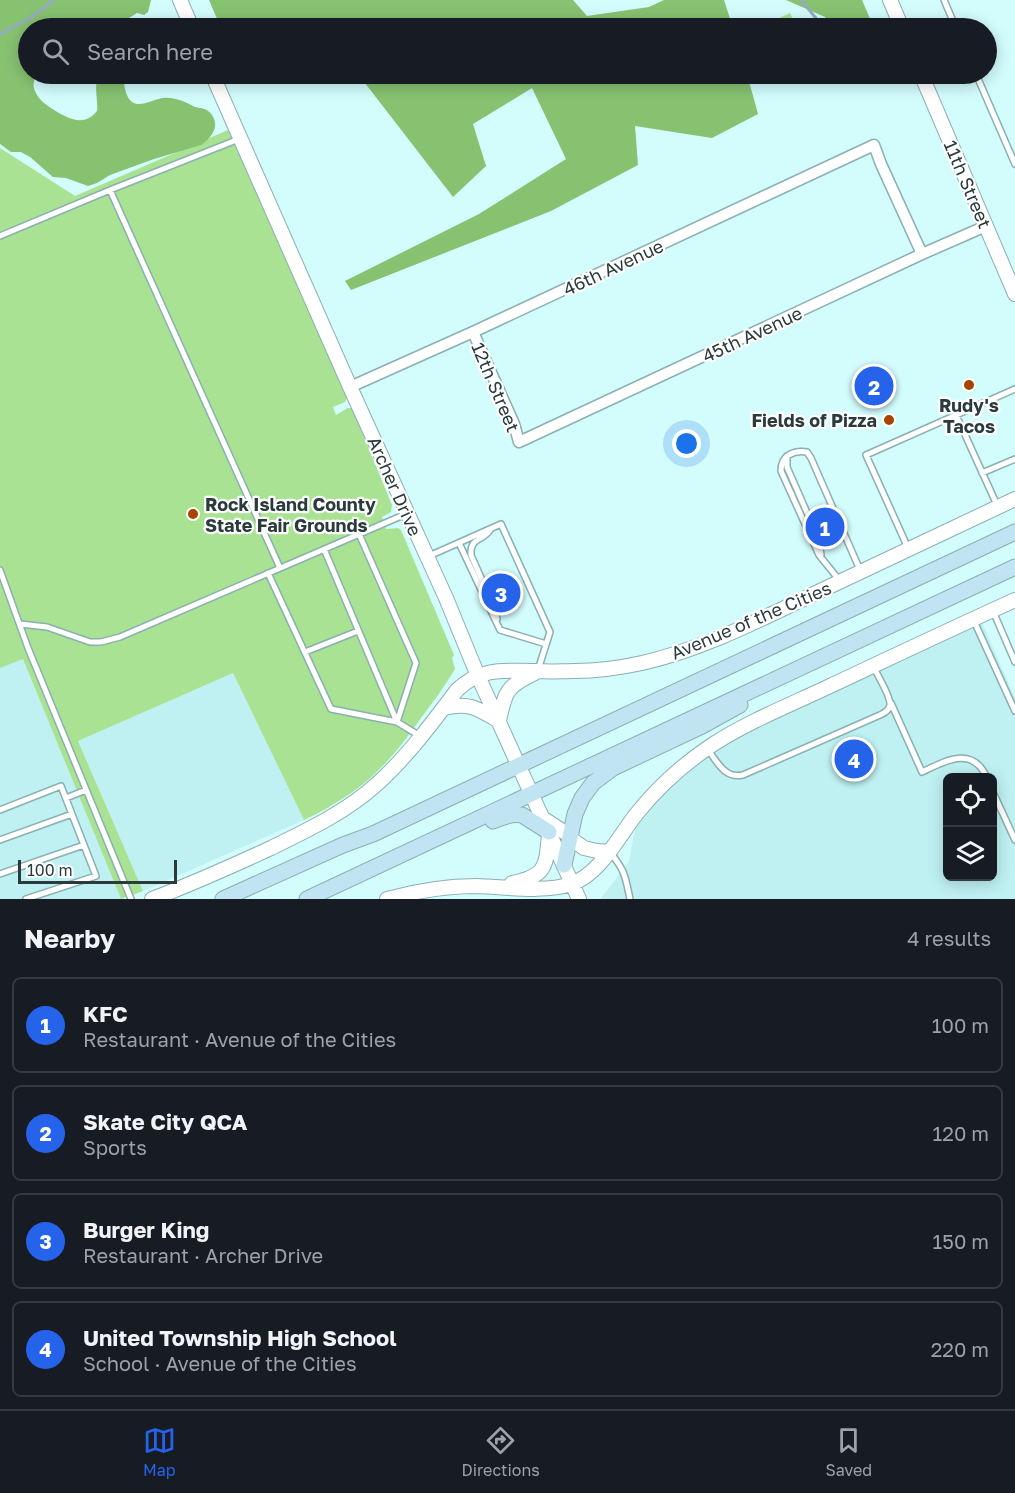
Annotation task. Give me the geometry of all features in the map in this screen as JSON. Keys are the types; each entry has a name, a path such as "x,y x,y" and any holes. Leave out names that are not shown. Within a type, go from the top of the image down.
{"main road":[{"name":"Avenue of the Cities","path":"562,744 1015,532"},
{"path":"307,899 1015,567"},
{"path":"564,865 575,814 587,789 602,775 626,761 717,719 805,664"},
{"name":"Avenue of the Cities","path":"223,899 343,844 373,834 720,670"},
{"path":"311,899 383,872 504,816 522,815 546,826"},
{"path":"238,899 373,834"}],"street":[{"path":"180,0 188,18"},
{"path":"890,0 898,18"},
{"name":"Archer Drive","path":"216,84 579,899"},
{"name":"11th Street","path":"925,84 1015,294"},
{"name":"46th Avenue","path":"350,387 874,145 922,254"},
{"name":"45th Avenue","path":"519,442 986,226"},
{"name":"12th Street","path":"473,332 519,442"},
{"name":"Avenue of the Cities","path":"152,899 243,861 304,832 348,807 387,775 457,690 478,676 505,670 602,670 690,650 775,613 1015,499"},
{"path":"387,899 425,890 474,886 496,887 514,893 573,884 590,874 638,812 661,787 707,749 764,717 1015,600"},
{"path":"444,708 464,705 481,710 499,721 502,705 510,687 538,671"},
{"path":"496,887 525,880 543,869 546,860 546,826 570,836 584,848 609,852"}],"lane":[{"path":"944,0 952,18"},
{"path":"980,84 1015,164"},
{"path":"0,236 240,138"},
{"path":"110,190 280,568"},
{"path":"909,549 866,455 1015,389"},
{"path":"956,415 998,507"},
{"path":"840,582 819,555 781,471 783,460 795,452 807,452 811,458 861,572"},
{"path":"982,473 1015,459"},
{"path":"20,624 47,627 90,642 120,638 407,513"},
{"path":"427,557 501,524 550,632 538,671"},
{"path":"491,529 486,536 474,541 470,547 471,555 494,607 500,630"},
{"path":"359,534 416,663 398,722"},
{"path":"459,543 500,630 546,644"},
{"path":"324,549 398,722"},
{"path":"0,570 28,648 130,899"},
{"path":"268,573 331,709 398,722 420,736"},
{"path":"993,610 1015,662"},
{"path":"973,619 1015,711"},
{"path":"305,652 358,631"},
{"path":"874,666 922,772 950,759 961,758 979,765 984,773"},
{"path":"707,749 726,773 735,777 743,775 880,715 887,711 890,705 888,697"},
{"path":"0,810 61,786 96,876 26,899"},
{"path":"66,798 86,790"},
{"path":"997,799 1015,840"},
{"path":"0,840 72,814"},
{"path":"0,874 84,845"},
{"path":"609,852 625,873 630,899"}],"shaded area":[{"path":"979,616 1015,698 1015,899 602,899 629,862 638,812 712,745"},
{"path":"23,659 121,899 0,899 0,668"},
{"path":"233,673 304,820 143,891 78,741"}],"green space":[{"path":"0,0 151,0 148,12 144,15 137,13 129,18 18,18 18,84 34,84 35,91 44,103 75,120 86,119 97,111 97,84 124,84 128,97 135,104 167,98 180,100 207,110 213,116 215,123 208,140 201,145 154,159 110,175 88,186 66,178 53,177 30,157 21,152 11,152 0,144"},
{"path":"209,0 573,0 587,16 649,7 664,0 724,0 730,18 217,18"},
{"path":"786,0 862,0 870,18 825,18"},
{"path":"790,13 792,18 779,18"},
{"path":"366,84 750,84 758,114 712,138 635,126 638,165 551,211 351,290 345,281 479,214 566,159 532,88 473,124 486,166 453,197"},
{"name":"Rock Island County State Fair Grounds","path":"228,130 348,396 345,402 333,407 336,415 352,408 392,505 391,512 382,517 386,529 401,530 454,655 452,658 455,669 408,736 379,769 349,794 304,820 233,673 78,741 143,891 121,899 23,659 0,668 0,148 75,196"}],"waterway":[{"path":"30,18 54,0"},
{"path":"801,0 816,18"},
{"path":"0,34 18,24"}],"place":[{"name":"Rudy's Tacos","path":"969,385"},
{"name":"Skate City QCA","path":"874,386"},
{"name":"Fields of Pizza","path":"889,420"},
{"name":"Rock Island County State Fair Grounds","path":"193,514"},
{"name":"KFC","path":"825,527"},
{"name":"Burger King","path":"501,593"},
{"name":"United Township High School","path":"854,759"}]}
